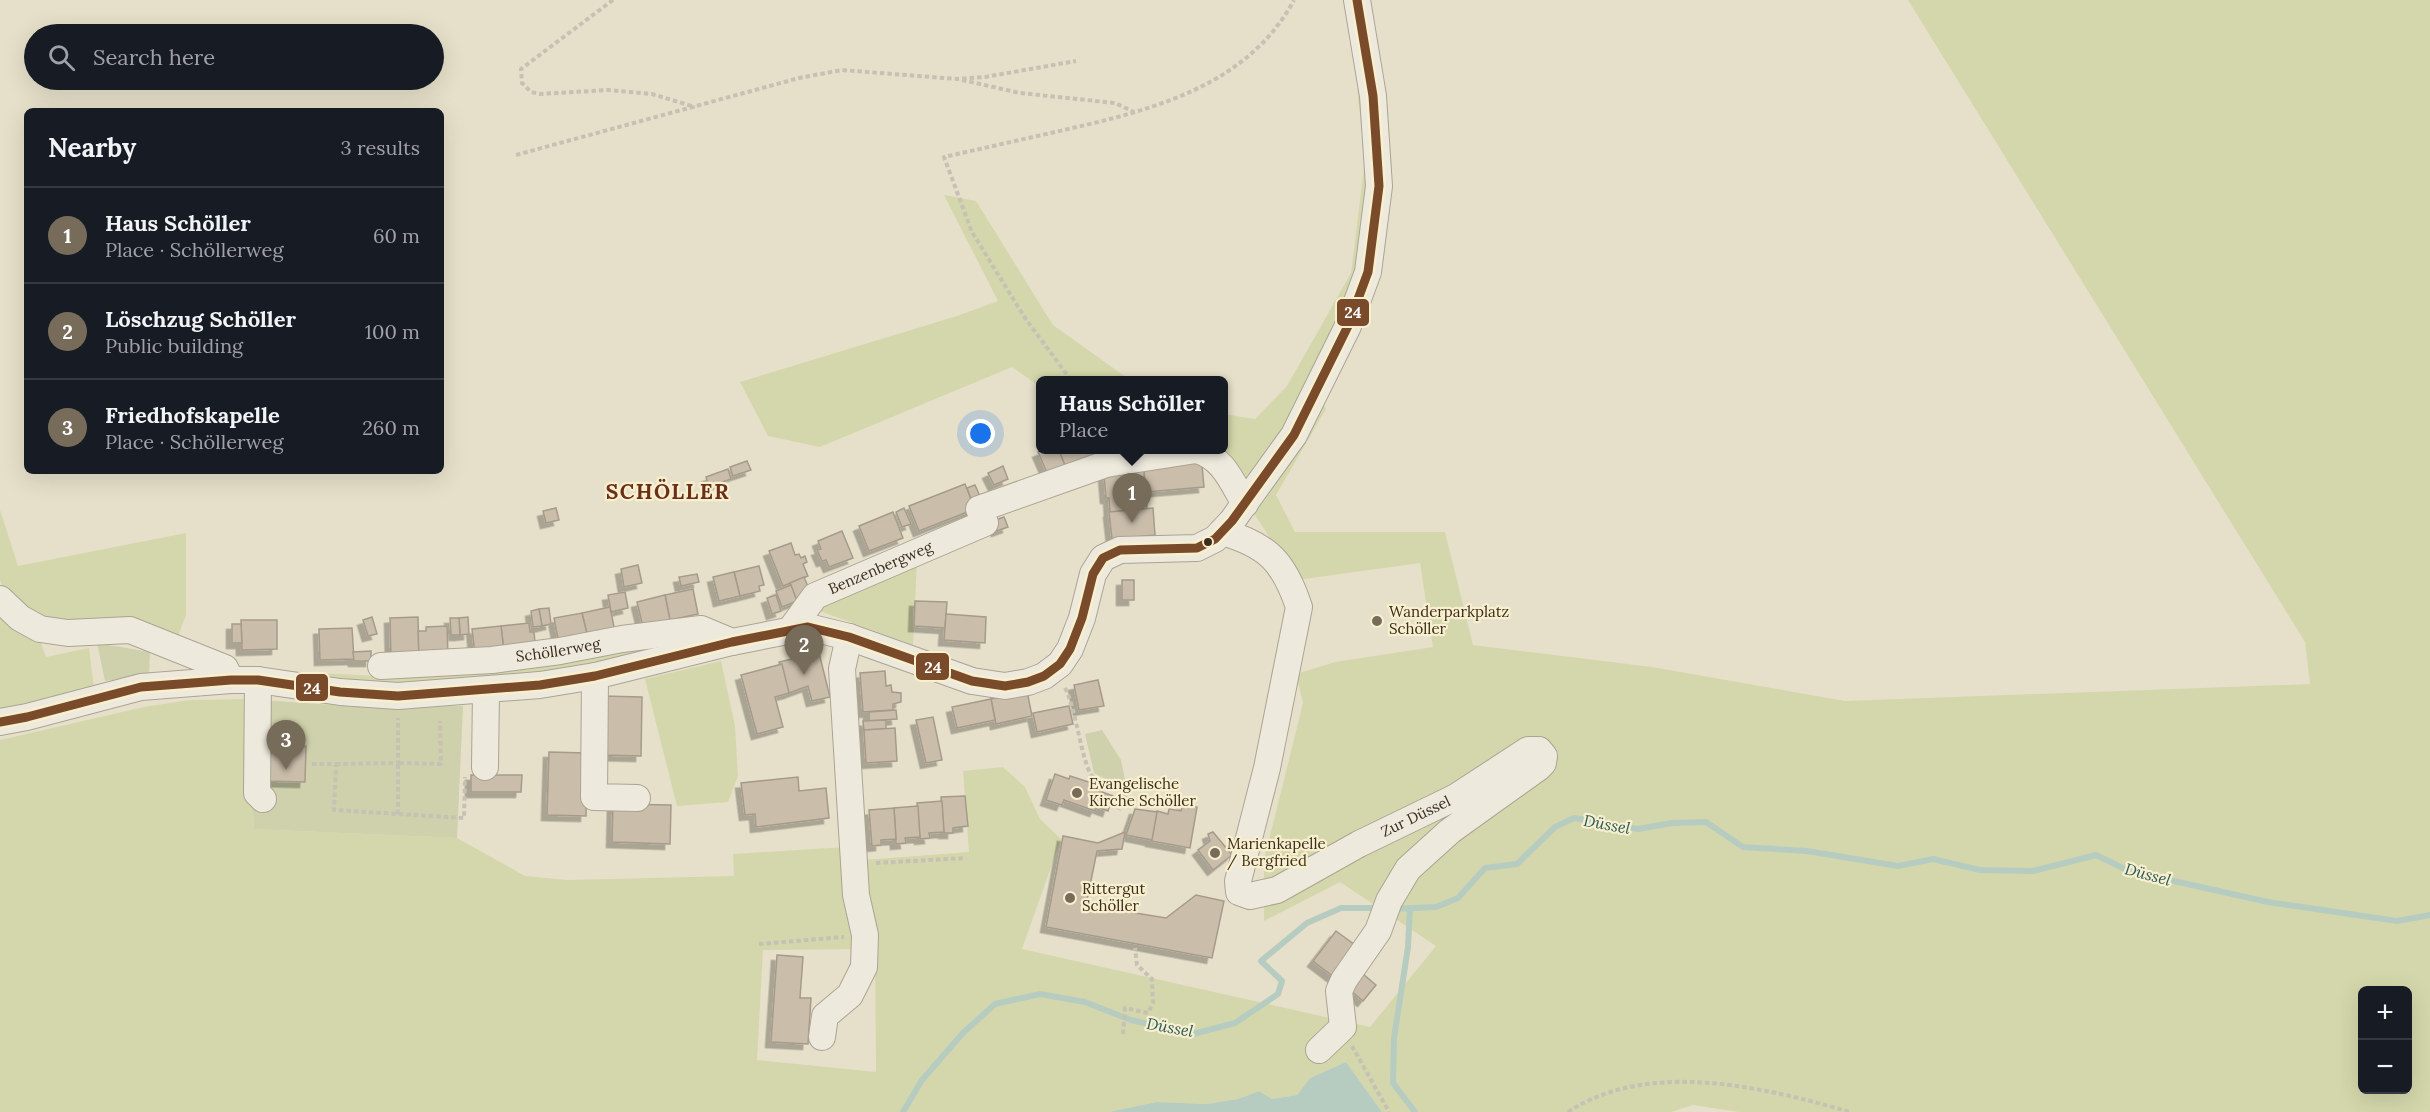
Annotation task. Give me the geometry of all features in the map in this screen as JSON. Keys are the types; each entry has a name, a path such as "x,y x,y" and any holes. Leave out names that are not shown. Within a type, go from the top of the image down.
{"street":[{"path":"1051,672 1065,658 1076,638 1093,574 1103,558 1120,550 1197,548 1215,539 1222,532 1294,435 1348,326 1368,272 1379,186 1373,96 1357,0"},
{"name":"Benzenbergweg","path":"791,629 815,596 982,516 1106,464 1170,454"},
{"name":"Benzenbergweg","path":"1209,454 1218,461 1245,504"},
{"name":"Zur Düssel","path":"1222,532 1246,539 1276,560 1291,582 1299,607 1274,737 1238,881 1239,892 1250,897 1278,890 1359,843 1456,797 1528,750 1539,750 1543,754 1543,763 1538,768 1450,831 1408,869 1387,907 1378,931 1344,980 1339,991 1343,1026"},
{"path":"0,599 20,618 40,629 68,633 130,630 225,668 231,680"},
{"name":"Schöllerweg","path":"0,722 141,687 231,680 258,680 340,692 398,696 540,686 595,676 791,629 814,627 849,637 972,681 992,685 1028,682 1051,672"},
{"name":"Schöllerweg","path":"381,666 492,660 701,629 732,642"},
{"path":"822,1037 825,1016 850,995 864,967 865,935 856,895 842,669 849,637"},
{"path":"595,676 594,797 636,798"},
{"path":"258,680 257,793 263,799"},
{"path":"485,766 486,691"},
{"path":"1318,1050 1343,1026"}],"path":[{"path":"613,0 521,69 522,83 531,92 540,94 619,91 652,94 696,107"},
{"path":"1067,376 1024,318 972,232 944,157 1134,112 1174,100 1218,80 1256,49 1294,0"},
{"path":"957,79 985,77 1076,61"},
{"path":"516,155 799,78 842,70 957,79 1020,93 1115,103 1134,112"},
{"path":"1051,672 1067,690 1088,767 1093,777 1127,792 1119,810"},
{"path":"398,696 398,814"},
{"path":"312,764 441,764 440,721"},
{"path":"336,764 334,810 464,818 465,770 485,766"},
{"path":"854,864 966,858"},
{"path":"759,944 865,935"},
{"path":"1123,1034 1125,1008 1148,1014 1153,1003 1152,979 1137,965 1135,948"},
{"path":"1343,1026 1358,1059 1389,1112"},
{"path":"1568,1112 1580,1104 1619,1089 1670,1081 1726,1084 1813,1101 1850,1112"}],"green space":[{"path":"1908,0 2430,0 2430,1112 1739,1112 1693,1105 1671,1112 1382,1112 1346,1062 1310,1078 1297,1095 1272,1099 1259,1091 1238,1099 1206,1104 1156,1102 1109,1112 0,1112 0,740 144,707 189,700 246,699 254,829 457,838 525,876 567,880 734,876 733,854 847,847 864,860 969,852 963,771 1003,767 1025,787 1040,819 1061,839 1022,949 1370,1027 1436,946 1340,882 1264,921 1264,860 1303,703 1296,674 1335,662 1433,647 1420,563 1297,580 1228,473 1200,454 1228,454 1228,415 1255,419 1287,386 1351,273 1365,160 1357,88 1365,91 1373,159 1367,233 1321,401 1326,409 1276,495 1295,532 1445,532 1473,645 1652,667 1845,701 2310,684 2305,642","holes":["875,949 876,1072 757,1060 763,950"]},
{"path":"944,195 976,201 1053,325 1124,376 1036,376 1036,384 1012,367 820,447 768,436 740,382 957,316 998,301"},
{"path":"0,510 18,566 186,533 186,615 176,642 41,622 6,596 0,580"},
{"path":"917,562 913,645 817,610 820,602"},
{"path":"0,610 39,638 46,657 89,648 94,688 0,709"},
{"path":"711,638 608,665 384,688 259,670 378,676"},
{"path":"97,643 150,652 149,675 105,681"},
{"path":"721,661 735,726 738,776 728,802 677,806 645,679"},
{"path":"246,699 364,707 463,706 457,838 254,829"},
{"path":"1102,730 1121,760 1127,790 1094,773 1085,734"}],"shaded area":[{"path":"1346,1062 1382,1112 1109,1112 1156,1102 1206,1104 1238,1099 1259,1091 1272,1099 1297,1095 1310,1078"}],"building":[{"path":"1039,454 1061,454 1066,467 1048,475"},
{"path":"1061,454 1096,454 1098,460 1068,473"},
{"path":"1201,455 1204,487 1146,492 1143,461"},
{"path":"747,461 751,470 733,476 730,467"},
{"path":"1143,461 1147,509 1110,512 1104,475"},
{"path":"1003,466 1008,479 994,485 988,473"},
{"path":"728,469 731,479 709,487 706,477"},
{"path":"965,484 975,509 919,531 909,506"},
{"path":"975,485 982,501 973,504 967,488"},
{"path":"556,508 559,520 546,523 543,511"},
{"path":"904,508 911,524 902,527 896,512"},
{"path":"1153,508 1155,535 1112,539 1109,512"},
{"path":"893,512 903,538 869,551 859,526"},
{"path":"1004,517 1008,527 997,531 993,521"},
{"path":"842,531 853,558 829,567 826,560 822,561 817,550 821,549 818,541"},
{"path":"791,543 795,555 799,554 801,558 805,556 807,562 803,564 808,576 783,586 769,551"},
{"path":"638,565 642,583 624,587 621,569"},
{"path":"759,566 764,585 759,586 760,591 740,596 734,572"},
{"path":"734,572 740,596 719,601 713,577"},
{"path":"697,574 699,582 681,586 679,577"},
{"path":"804,577 811,594 796,599 790,583"},
{"path":"1122,580 1134,580 1134,600 1122,600"},
{"path":"791,585 797,601 782,607 776,591"},
{"path":"693,589 698,614 670,620 665,595"},
{"path":"625,592 628,608 611,612 608,595"},
{"path":"665,595 670,620 643,627 637,602"},
{"path":"776,595 781,611 772,614 767,598"},
{"path":"915,601 947,602 945,628 914,626"},
{"path":"610,607 615,632 588,638 582,613"},
{"path":"549,608 551,624 542,626 539,609"},
{"path":"539,609 542,626 533,627 531,611"},
{"path":"582,613 588,638 559,644 554,618"},
{"path":"946,614 986,617 985,643 944,640"},
{"path":"372,617 377,634 368,636 363,620"},
{"path":"418,617 419,657 391,658 390,618"},
{"path":"468,617 469,634 460,635 459,618"},
{"path":"450,618 459,618 460,635 451,635"},
{"path":"241,620 277,620 277,649 242,650"},
{"path":"529,623 530,632 534,632 535,642 504,651 501,626"},
{"path":"232,624 241,624 242,643 232,643"},
{"path":"447,626 448,656 419,657 418,631 426,631 426,627"},
{"path":"501,626 504,651 475,654 472,629"},
{"path":"352,628 354,659 320,660 319,629"},
{"path":"818,649 830,697 812,701 808,686 789,693 779,662 792,659 791,656"},
{"path":"371,651 371,661 354,661 353,652"},
{"path":"782,664 789,693 775,697 783,727 757,734 741,675"},
{"path":"885,671 886,686 891,685 892,692 901,693 901,702 893,704 893,710 863,712 860,673"},
{"path":"1098,680 1104,706 1079,710 1074,685"},
{"path":"1027,691 1032,716 996,724 991,699"},
{"path":"603,696 642,697 641,756 602,755"},
{"path":"991,699 995,720 957,728 952,707"},
{"path":"1069,706 1073,724 1037,732 1033,713"},
{"path":"896,710 897,719 869,721 869,712"},
{"path":"933,717 942,760 926,763 916,720"},
{"path":"886,720 886,729 864,730 863,721"},
{"path":"895,728 897,761 866,763 864,730"},
{"path":"306,746 305,782 267,781 266,755 275,752 277,755"},
{"path":"549,752 587,753 586,816 547,815"},
{"name":"Evangelische Kirche Schöller","path":"1055,774 1069,779 1070,776 1104,787 1102,792 1113,796 1108,811 1097,807 1095,811 1064,800 1062,805 1046,800"},
{"path":"471,775 522,775 521,792 471,792"},
{"path":"798,777 799,791 826,788 829,818 756,827 755,814 745,815 741,783"},
{"path":"965,796 968,826 953,828 953,833 944,833 941,797"},
{"path":"942,801 944,832 929,833 930,838 920,839 917,803"},
{"path":"613,804 671,805 670,844 612,842"},
{"path":"1183,804 1197,807 1190,848 1151,841 1157,811 1168,814 1169,809 1181,811"},
{"path":"918,806 920,837 905,838 906,843 896,844 894,808"},
{"path":"894,808 896,839 881,840 881,845 872,846 869,810"},
{"path":"1135,809 1157,812 1152,840 1126,835"},
{"name":"Rittergut Schöller","path":"1125,832 1122,849 1097,851 1086,905 1166,918 1196,895 1224,901 1212,958 1046,927 1063,836 1098,843"},
{"name":"Marienkapelle / Bergfried","path":"1213,832 1232,855 1213,870 1198,850 1210,841 1208,834"},
{"path":"1336,931 1359,948 1335,978 1313,961"},
{"path":"777,955 803,957 800,998 811,998 808,1044 771,1042"},
{"path":"1363,974 1376,985 1363,1001 1350,990"}],"waterway":[{"name":"Düssel","path":"1392,909 1436,907 1458,898 1485,868 1517,864 1555,827 1574,818 1638,829 1672,823 1706,822 1743,847 1807,851 1898,866 1933,859 1980,870 2033,871 2096,855 2129,871 2268,902 2397,921 2430,915"},
{"name":"Düssel","path":"903,1112 922,1080 963,1033 995,1004 1040,994 1085,1002 1131,1020 1193,1034 1235,1023 1278,994 1282,981 1261,961 1307,923 1341,908 1378,908"},
{"path":"1410,908 1408,947 1394,1038 1393,1083 1415,1112"}],"transit line":[{"name":"24","path":"0,722 141,687 231,680 258,680 340,692 398,696 540,685 595,676 732,642 808,627 849,637 972,681 1005,686 1028,682 1044,676 1060,664 1070,649 1082,618 1093,574 1103,558 1120,550 1197,548 1215,539 1232,521 1294,435 1348,326 1368,272 1379,186 1373,96 1357,0"}],"place":[{"name":"Haus Schöller","path":"1132,523"},
{"name":"Wanderparkplatz Schöller","path":"1377,621"},
{"name":"Löschzug Schöller","path":"804,675"},
{"name":"Friedhofskapelle","path":"286,770"},
{"name":"Evangelische Kirche Schöller","path":"1077,793"},
{"name":"Marienkapelle / Bergfried","path":"1215,853"},
{"name":"Rittergut Schöller","path":"1070,898"}],"district":[{"name":"SCHÖLLER","path":"668,492"}]}
